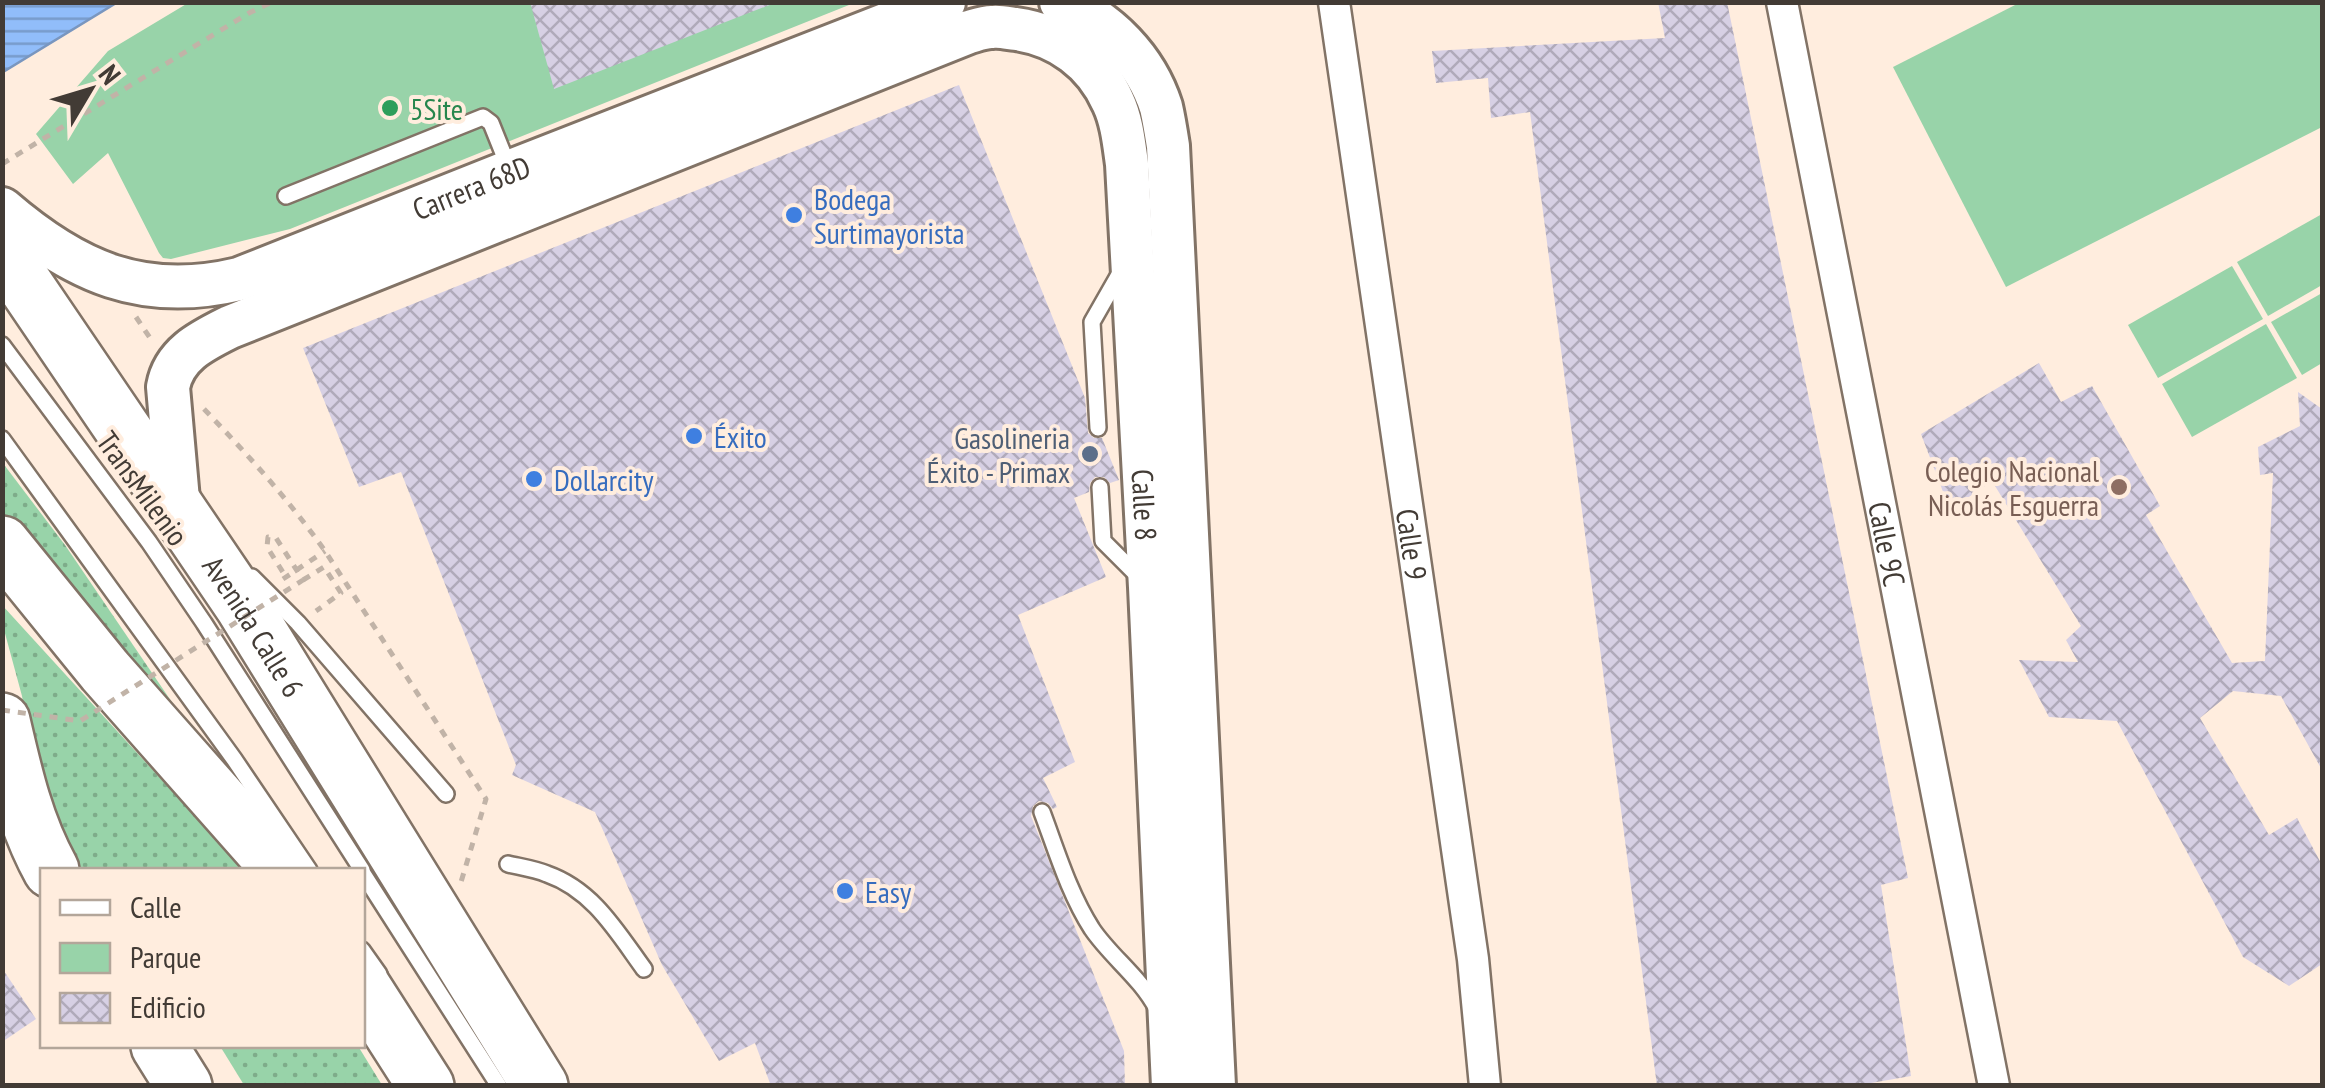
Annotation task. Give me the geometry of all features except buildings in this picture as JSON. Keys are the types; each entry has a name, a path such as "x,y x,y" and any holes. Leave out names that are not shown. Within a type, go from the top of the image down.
{"highway":[{"name":"Avenida Calle 6","path":"2,251 275,656 479,1021 540,1086"},
{"path":"2,544 105,671 279,868"},
{"path":"2,721 28,829"},
{"path":"378,990 421,1078"},
{"path":"160,1048 184,1086"},
{"path":"198,1048 221,1086"}],"street":[{"name":"Calle 8","path":"1061,2 1110,30 1134,55 1156,95 1168,146 1214,1086"},
{"path":"1128,2 1128,30 1134,55"},
{"name":"Calle 9","path":"1334,2 1473,960 1485,1086"},
{"name":"Calle 9C","path":"1782,2 1994,1086"},
{"name":"Calle 8","path":"981,16 1055,40 1082,58 1102,80 1121,126 1132,252 1173,1086"},
{"name":"Carrera 68D","path":"2,209 44,243 86,267 146,286 215,285 510,171 981,16"},
{"name":"Carrera 68D","path":"179,511 168,387 172,369 186,352 230,327 981,16"}],"lane":[{"path":"286,196 483,118 491,124 510,171"},
{"path":"1098,428 1092,322 1132,252"},
{"name":"TransMilenio","path":"2,344 150,542 360,868"},
{"path":"2,438 308,868"},
{"path":"1100,487 1103,540 1150,587"},
{"path":"179,511 223,551"},
{"path":"237,564 298,623 446,794"},
{"path":"1042,812 1075,900 1095,933 1150,996 1171,1040"},
{"path":"508,864 549,874 591,900 644,969"},
{"name":"TransMilenio","path":"365,875 479,1021 500,1086"},
{"path":"365,958 378,990"}],"path":[{"path":"2,164 272,2"},
{"path":"203,408 308,527 486,799 473,842"},
{"path":"303,580 278,540 268,538 267,547 286,577 306,564"},
{"path":"2,710 80,722 324,567 341,593 298,623"}],"green space":[{"path":"2021,2 2322,3 2322,127 2006,287 1893,67"},
{"name":"5Site","path":"188,3 854,3 290,229 171,259 159,253 108,153 73,184 36,134 108,51"},
{"path":"2322,214 2322,285 2268,316 2237,262"},
{"path":"2232,266 2263,319 2158,378 2128,325"},
{"path":"2322,293 2322,363 2302,375 2271,322"},
{"path":"2266,324 2297,378 2192,437 2162,384"},
{"path":"2,462 65,545 182,717 42,572 3,512"},
{"path":"2,605 242,868 72,868 33,762 22,696 3,626"},
{"path":"221,1048 359,1048 382,1085 244,1085"}],"water":[{"path":"3,2 116,2 116,3 3,72"}],"place":[{"name":"5Site","path":"390,108"},
{"name":"Bodega Surtimayorista","path":"794,215"},
{"name":"Éxito","path":"694,436"},
{"name":"Gasolineria Éxito - Primax","path":"1090,454"},
{"name":"Dollarcity","path":"534,479"},
{"name":"Colegio Nacional Nicolás Esguerra","path":"2119,487"},
{"name":"Easy","path":"845,891"}]}
